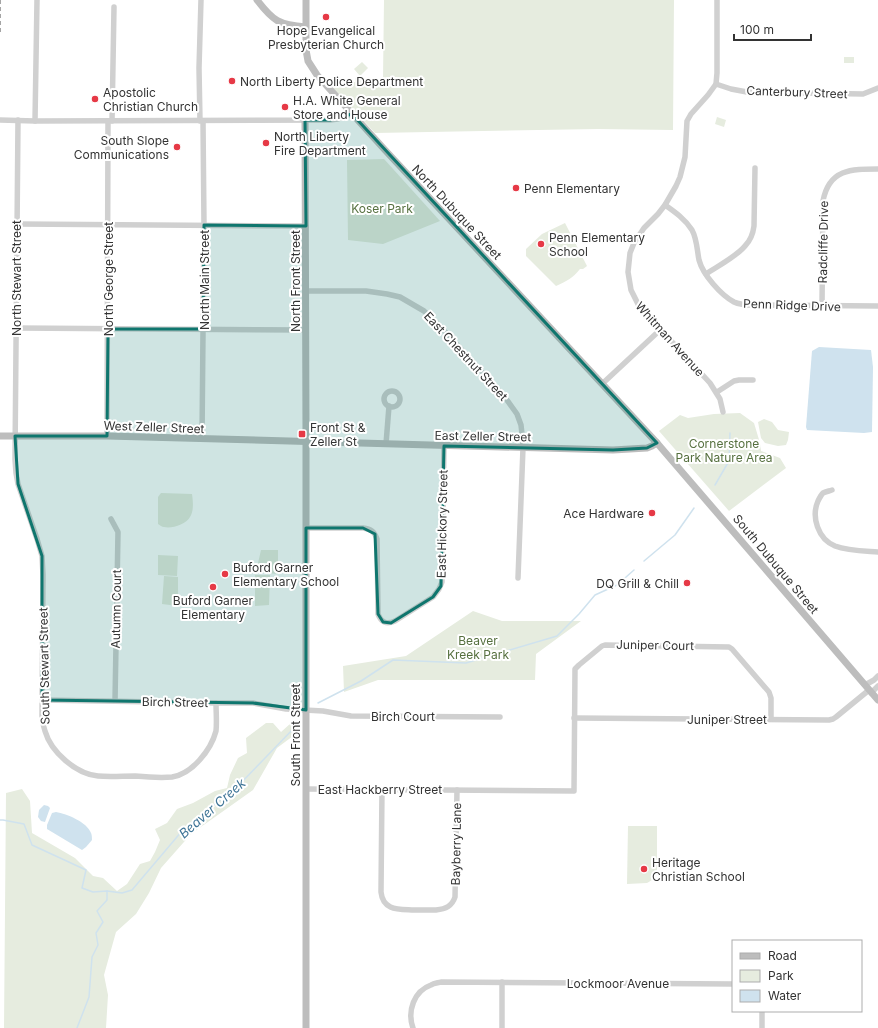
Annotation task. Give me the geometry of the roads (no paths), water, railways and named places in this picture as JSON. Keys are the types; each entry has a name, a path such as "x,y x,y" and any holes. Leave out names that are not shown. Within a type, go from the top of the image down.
{"street":[{"path":"35,121 37,0"},
{"name":"North Main Street","path":"201,0 199,68 202,121 204,225 202,439"},
{"path":"256,0 275,20 288,25 306,27 306,0"},
{"path":"716,84 717,0"},
{"name":"North George Street","path":"107,436 108,225 114,7"},
{"name":"North Dubuque Street","path":"306,27 306,50 308,61 317,75 657,443"},
{"name":"Canterbury Street","path":"716,84 747,92 863,94 878,88"},
{"name":"Whitman Avenue","path":"716,84 687,121 686,148 683,166 676,186 665,205 636,239 630,253 628,272 630,286 634,298 639,306 710,383 720,399 723,412"},
{"path":"0,120 330,120 352,114"},
{"name":"North Stewart Street","path":"15,436 18,120"},
{"name":"North Front Street","path":"305,120 306,442"},
{"path":"706,274 740,251 750,239 754,226 755,168"},
{"name":"Radcliffe Drive","path":"822,306 823,201 827,188 836,177 848,171 854,169 878,169"},
{"name":"Penn Ridge Drive","path":"665,205 683,218 692,230 697,244 700,261 706,274 723,294 733,301 741,304 878,306"},
{"path":"17,224 306,226"},
{"name":"East Chestnut Street","path":"306,291 388,294 400,298 424,311 453,340 513,407 521,425 523,448 518,578"},
{"path":"16,328 306,330"},
{"path":"602,384 660,330"},
{"path":"716,392 739,380 753,380"},
{"path":"386,444 389,406"},
{"name":"West Zeller Street","path":"0,436 107,436 306,442"},
{"name":"South Stewart Street","path":"15,436 15,459 18,484 42,556 42,716 45,732 58,754 70,764 84,772 97,776 172,777 185,772 208,750 216,729 216,703"},
{"name":"East Zeller Street","path":"306,442 613,450 647,448 657,443"},
{"name":"South Front Street","path":"306,442 306,1028"},
{"name":"South Dubuque Street","path":"657,443 878,700"},
{"name":"East Hickory Street","path":"306,528 363,528 373,531 377,539 378,614 383,622 391,623 395,621 433,597 437,593 442,582 444,446"},
{"path":"832,490 823,494 816,507 816,524 825,539 834,545 844,548 878,552"},
{"name":"Autumn Court","path":"111,519 118,532 115,701"},
{"name":"Juniper Court","path":"574,791 575,669 579,664 602,646 732,648 769,692 771,698 771,719"},
{"path":"868,689 878,676"},
{"path":"868,689 878,686"},
{"name":"Juniper Street","path":"574,718 833,719 868,689"},
{"name":"Birch Street","path":"42,700 253,703 286,709 306,710"},
{"name":"Birch Court","path":"306,710 323,711 351,716 500,717"},
{"name":"East Hackberry Street","path":"306,789 574,791"},
{"name":"Bayberry Lane","path":"382,790 381,892 383,900 390,907 396,909 436,910 442,910 450,906 455,896 457,790"},
{"name":"Lockmoor Avenue","path":"413,1028 410,1017 411,1008 415,999 421,991 431,985 441,982 732,984"},
{"path":"502,982 502,1028"},
{"path":"762,1012 762,1028"}],"water":[{"path":"819,347 871,350 873,367 872,432 864,433 807,430 812,351"},
{"path":"44,805 50,808 45,822 41,821 38,817 39,810"},
{"path":"56,812 76,819 89,829 92,840 86,847 82,850 47,829 52,813"}],"waterway":[{"name":"Beaver Creek","path":"715,485 729,461 730,433"},
{"name":"Beaver Creek","path":"644,561 675,535 694,508"},
{"name":"Beaver Creek","path":"318,703 361,681 393,660 466,663 557,636 595,595 617,585 634,570"},
{"name":"Beaver Creek","path":"107,891 122,893 132,890 182,831 238,786 295,727"},
{"name":"Beaver Creek","path":"0,820 24,824 32,845 86,870 82,888 93,892 107,891 107,900 97,911 103,922 96,933 98,945 92,957 89,997 77,1028"}],"railway":[{"path":"0,0 0,32"}],"place":[{"name":"Hope Evangelical Presbyterian Church","path":"326,17"},
{"name":"North Liberty Police Department","path":"232,81"},
{"name":"Apostolic Christian Church","path":"95,99"},
{"name":"H.A. White General Store and House","path":"285,107"},
{"name":"North Liberty Fire Department","path":"266,143"},
{"name":"South Slope Communications","path":"177,147"},
{"name":"Penn Elementary","path":"516,188"},
{"name":"Penn Elementary School","path":"541,244"},
{"name":"Front St & Zeller St","path":"302,434"},
{"name":"Ace Hardware","path":"652,513"},
{"name":"Buford Garner Elementary School","path":"225,574"},
{"name":"DQ Grill & Chill","path":"687,583"},
{"name":"Buford Garner Elementary","path":"213,587"},
{"name":"Heritage Christian School","path":"644,869"}],"park label":[{"name":"Koser Park","path":"382,208"},
{"name":"Cornerstone Park Nature Area","path":"724,450"},
{"name":"Beaver Kreek Park","path":"478,647"}]}
